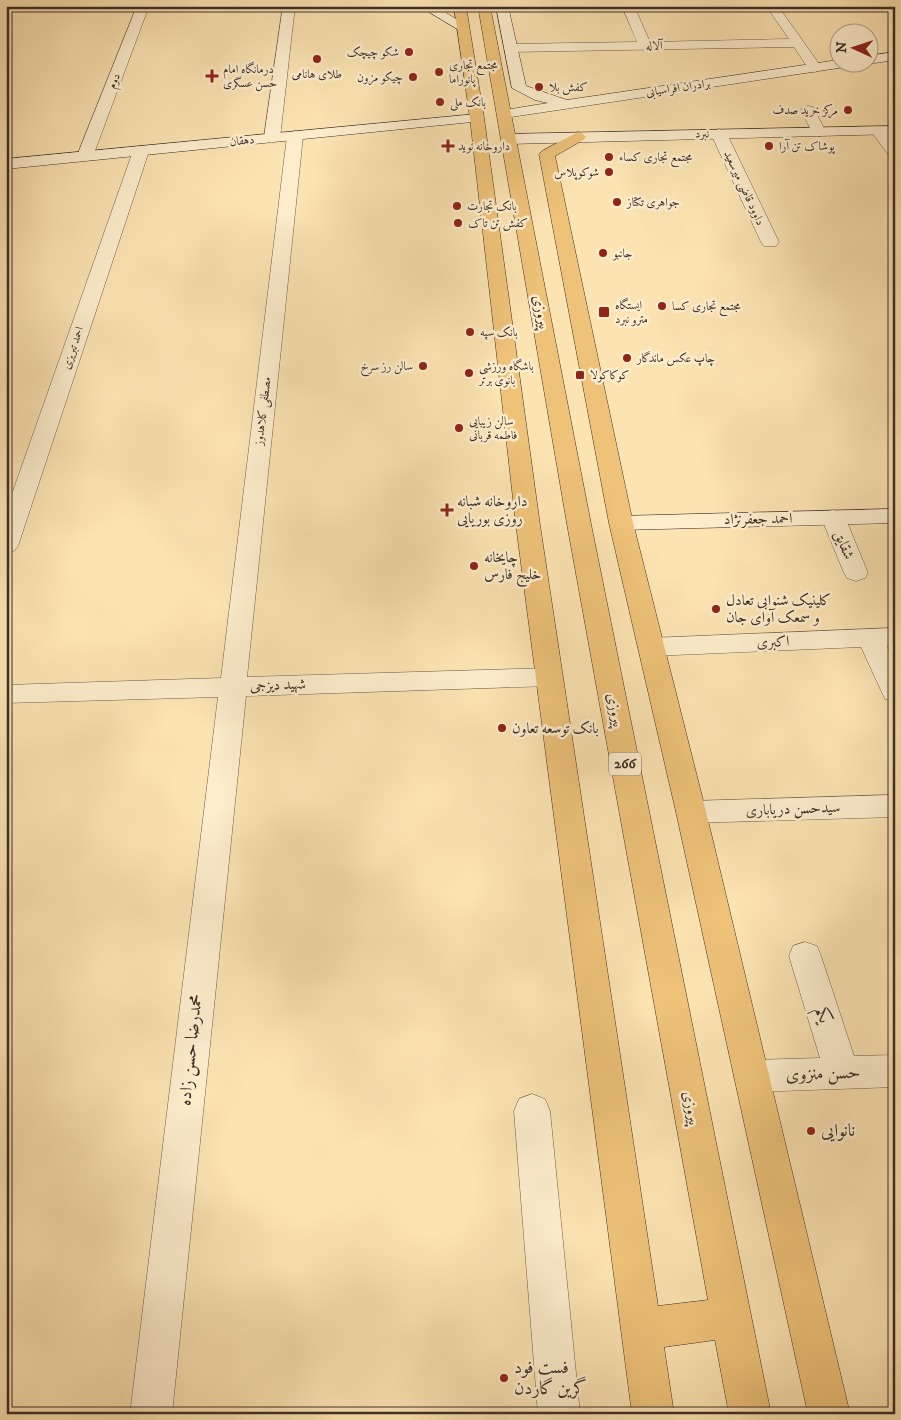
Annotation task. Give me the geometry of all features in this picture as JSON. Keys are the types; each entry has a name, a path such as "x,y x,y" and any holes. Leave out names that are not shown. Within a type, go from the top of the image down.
{"main road":[{"name":"پیروزی","path":"460,6 463,27 553,276 545,335 579,524 750,1414"},
{"name":"پیروزی","path":"484,6 497,124 528,525 653,1414"},
{"path":"578,137 547,154 553,276 589,361 621,523 691,812 829,1414"},
{"path":"545,335 589,361"},
{"path":"579,524 621,523"},
{"path":"642,1329 731,1318"}],"street":[{"name":"دوم","path":"85,156 143,6"},
{"path":"272,138 289,6"},
{"path":"425,6 463,27"},
{"path":"502,6 519,88 540,97 570,104"},
{"path":"628,6 645,46"},
{"path":"772,6 815,68"},
{"name":"آلاله","path":"510,48 798,43"},
{"path":"878,59 895,56"},
{"name":"برادران افراسیابی","path":"497,124 570,104 828,66"},
{"path":"599,100 585,113 587,122 619,136"},
{"path":"808,110 819,132"},
{"name":"دهقان","path":"6,164 295,136 497,124"},
{"name":"نبرد","path":"497,124 578,137 895,130"},
{"path":"878,131 895,154"},
{"name":"داوود قاضی میرسعید","path":"718,134 770,242"},
{"name":"مصطفی کلاهدوز","path":"232,687 295,136"},
{"name":"احمد تبریزی","path":"6,546 141,151"},
{"name":"احمد جعفرنژاد","path":"621,523 895,516"},
{"name":"شقایق","path":"833,517 856,573"},
{"path":"883,638 895,692"},
{"name":"اکبری","path":"651,646 883,638"},
{"name":"شهید دیزجی","path":"6,694 550,677"},
{"name":"محمدرضا حسن زاده","path":"151,1414 232,687"},
{"name":"سیدحسن دریاباری","path":"691,812 895,806"},
{"name":"یکم","path":"805,956 842,1073"},
{"name":"حسن منزوی","path":"752,1076 895,1071"},
{"path":"532,1111 559,1414"}],"place":[{"name":"شکو چیچک","path":"409,52"},
{"name":"طلای هانامی","path":"317,59"},
{"name":"مجتمع تجاری پانوراما","path":"439,72"},
{"name":"درمانگاه امام حسن عسگری","path":"212,76"},
{"name":"چیکو مزون","path":"413,77"},
{"name":"کفش بلا","path":"539,87"},
{"name":"بانک ملی","path":"440,102"},
{"name":"مرکز خرید صدف","path":"848,110"},
{"name":"داروخانه نوید","path":"448,146"},
{"name":"پوشاک تن آرا","path":"769,146"},
{"name":"مجتمع تجاری کساء","path":"609,157"},
{"name":"شوكوپلاس","path":"609,172"},
{"name":"جواهری تکتاز","path":"617,202"},
{"name":"بانک تجارت","path":"457,206"},
{"name":"کفش تن تاک","path":"458,223"},
{"name":"جانبو","path":"603,253"},
{"name":"مجتمع تجاری کسا","path":"662,306"},
{"name":"ایستگاه مترو نبرد","path":"604,312"},
{"name":"بانک سپه","path":"470,332"},
{"name":"چاپ عکس ماندگار","path":"627,358"},
{"name":"سالن رز سرخ","path":"423,366"},
{"name":"باشگاه ورزشی بانوی برتر","path":"469,373"},
{"name":"کوکاکولا","path":"580,375"},
{"name":"سالن زیبایی فاطمه قربانی","path":"459,428"},
{"name":"داروخانه شبانه روزی بوریایی","path":"447,510"},
{"name":"چایخانه خلیج فارس","path":"474,566"},
{"name":"کلینیک شنوایی تعادل و سمعک آوای جان","path":"716,609"},
{"name":"بانک توسعه تعاون","path":"502,728"},
{"name":"نانوایی","path":"811,1131"},
{"name":"فست فود گرين گاردن","path":"504,1378"}]}
